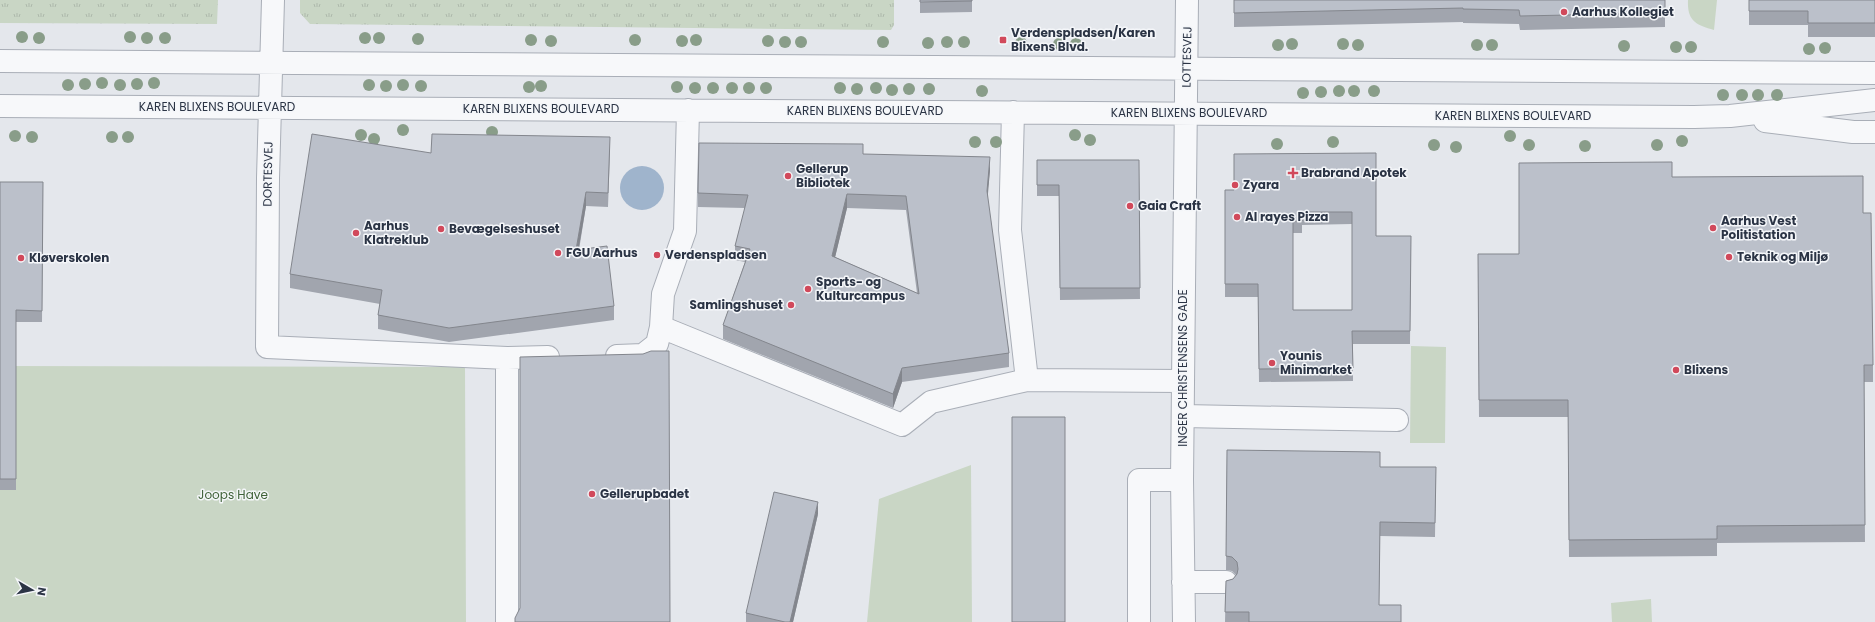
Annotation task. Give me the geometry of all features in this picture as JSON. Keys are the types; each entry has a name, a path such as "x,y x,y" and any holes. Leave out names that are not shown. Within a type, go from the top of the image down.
{"street":[{"name":"DORTESVEJ","path":"273,0 268,178 267,347 507,358"},
{"name":"LOTTESVEJ","path":"1186,113 1187,0"},
{"path":"0,61 1875,73"},
{"name":"KAREN BLIXENS BOULEVARD","path":"0,106 1730,116 1875,100"},
{"path":"599,356 643,355 657,344 661,326 663,294 686,231 688,110"},
{"path":"1013,112 1010,230 1027,380"},
{"name":"INGER CHRISTENSENS GADE","path":"1184,622 1182,480 1186,113"},
{"name":"KAREN BLIXENS BOULEVARD","path":"1730,116 1853,132 1875,132"},
{"path":"661,326 902,425 931,402 1027,380 1183,381"},
{"path":"507,622 507,358 566,356"},
{"path":"1183,416 1397,420"},
{"path":"1139,622 1139,480 1182,480"},
{"path":"1183,582 1226,582"}],"green space":[{"path":"0,0 218,0 217,24 0,23"},
{"path":"300,0 894,0 894,25 891,30 310,24 300,13"},
{"path":"1688,0 1717,0 1714,30 1702,26 1694,21 1689,13"},
{"path":"1411,346 1446,347 1445,443 1410,443"},
{"name":"Joops Have","path":"0,366 465,367 466,622 0,622"},
{"path":"971,465 972,622 867,622 879,499"},
{"path":"1651,599 1652,622 1612,622 1611,603"}],"water":[{"path":"638,166 646,166 658,172 664,184 664,192 658,204 646,210 638,210 626,204 620,192 620,184 626,172"}],"building":[{"path":"920,0 972,0 972,1 920,2"},
{"path":"1234,0 1665,0 1665,13 1520,16 1519,10 1463,8 1234,13"},
{"path":"1749,0 1875,0 1875,23 1808,23 1808,11 1749,11"},
{"name":"Bevægelseshuset","path":"312,134 431,153 432,134 610,137 608,193 586,192 576,250 607,246 614,306 449,328 378,315 382,290 290,274"},
{"name":"Sports- og Kulturcampus","path":"699,143 863,144 863,154 990,157 987,191 1009,353 902,368 893,394 723,325 750,249 735,246 748,195 698,193","holes":["847,194 906,196 919,294 832,256"]},
{"path":"1376,153 1376,236 1411,236 1410,331 1352,331 1353,368 1259,369 1258,284 1225,284 1225,190 1234,190 1234,154","holes":["1302,212 1352,212 1352,310 1293,310 1293,221 1302,221"]},
{"path":"1037,160 1139,160 1140,288 1060,288 1059,185 1037,185"},
{"name":"Blixens","path":"1672,162 1672,177 1863,176 1863,213 1871,213 1873,365 1864,365 1865,525 1717,526 1717,539 1569,540 1568,400 1479,400 1478,254 1519,254 1519,163"},
{"name":"Kløverskolen","path":"0,182 43,182 42,311 16,310 16,479 0,479"},
{"name":"Gellerupbadet","path":"651,351 669,351 670,622 515,622 515,618 520,608 520,357 643,354"},
{"path":"1012,417 1065,417 1065,622 1012,622"},
{"path":"1227,450 1380,452 1380,467 1436,467 1435,523 1380,522 1379,605 1401,605 1401,622 1249,622 1249,612 1225,612 1226,581 1233,579 1237,574 1238,569 1237,562 1232,557 1226,556"},
{"path":"774,492 818,502 790,622 746,613"}],"place":[{"name":"Aarhus Kollegiet","path":"1564,12"},
{"name":"Verdenspladsen/Karen Blixens Blvd.","path":"1003,40"},
{"name":"Brabrand Apotek","path":"1293,173"},
{"name":"Gellerup Bibliotek","path":"788,176"},
{"name":"Zyara","path":"1235,185"},
{"name":"Gaia Craft","path":"1130,206"},
{"name":"Al rayes Pizza","path":"1237,217"},
{"name":"Aarhus Vest Politistation","path":"1713,228"},
{"name":"Bevægelseshuset","path":"441,229"},
{"name":"Aarhus Klatreklub","path":"356,233"},
{"name":"FGU Aarhus","path":"558,253"},
{"name":"Verdenspladsen","path":"657,255"},
{"name":"Teknik og Miljø","path":"1729,257"},
{"name":"Kløverskolen","path":"21,258"},
{"name":"Sports- og Kulturcampus","path":"808,289"},
{"name":"Samlingshuset","path":"791,305"},
{"name":"Younis Minimarket","path":"1272,363"},
{"name":"Blixens","path":"1676,370"},
{"name":"Gellerupbadet","path":"592,494"}]}
